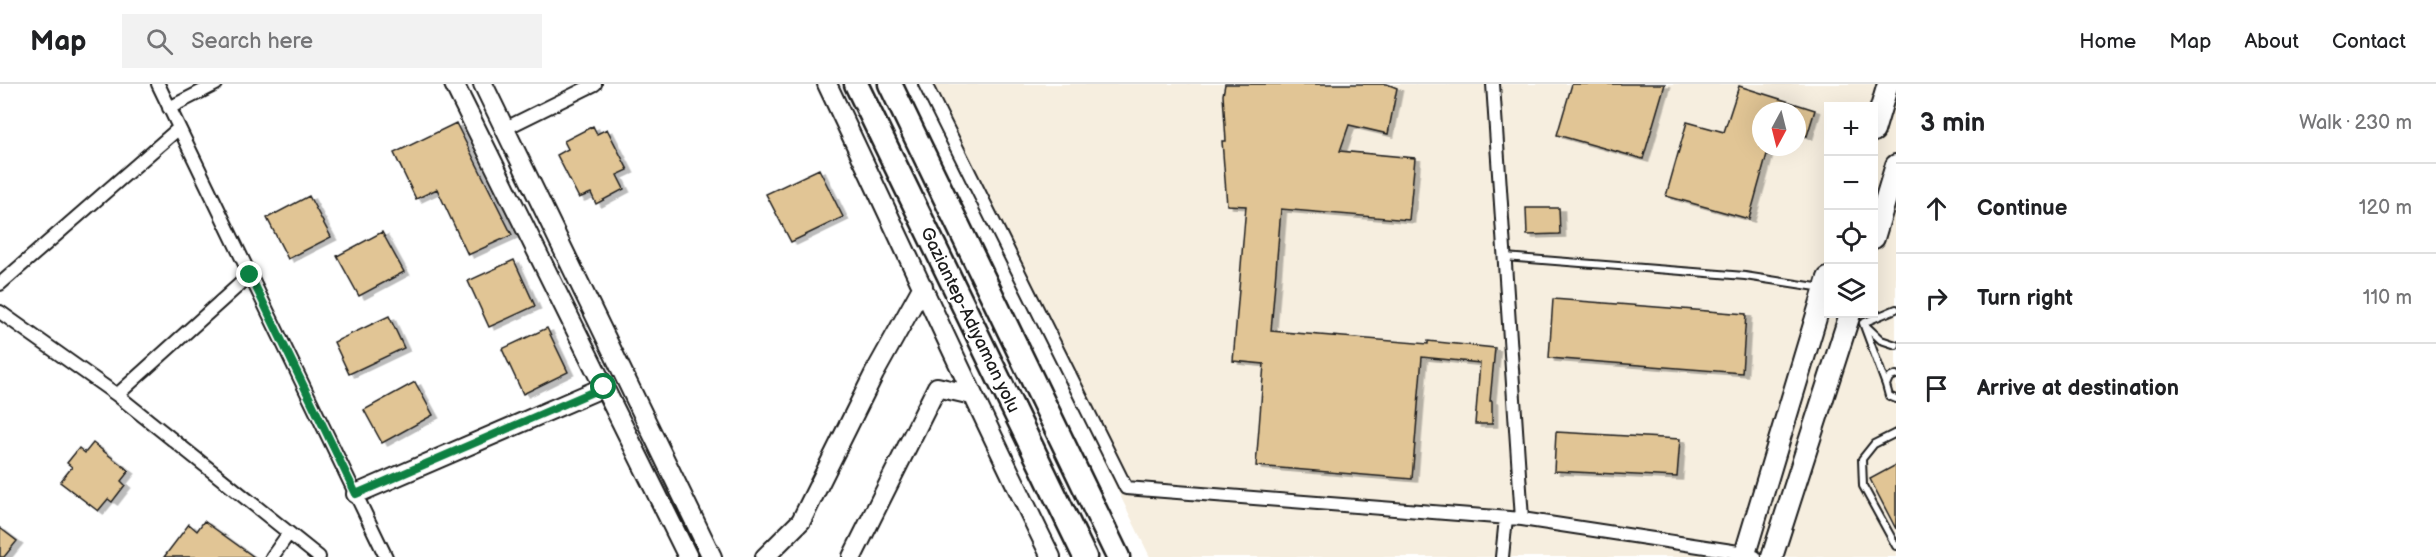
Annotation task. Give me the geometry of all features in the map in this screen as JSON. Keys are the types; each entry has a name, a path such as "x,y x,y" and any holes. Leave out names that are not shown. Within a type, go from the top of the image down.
{"highway":[{"name":"Gaziantep-Adıyaman yolu","path":"856,84 1084,557"},
{"name":"Gaziantep-Adıyaman yolu","path":"890,84 1118,557"}],"main road":[{"path":"1878,118 1888,84"},
{"path":"1878,225 1896,165"},
{"path":"1748,556 1824,293"},
{"path":"1772,557 1854,319"}],"street":[{"path":"158,84 386,557"},
{"path":"169,108 216,84"},
{"path":"454,84 688,557"},
{"path":"483,84 712,557"},
{"path":"504,129 595,84"},
{"path":"827,84 986,425 1051,557"},
{"path":"925,84 1126,488 1522,519 1748,556"},
{"path":"1493,84 1522,519"},
{"path":"0,284 179,128"},
{"path":"117,395 250,275"},
{"path":"765,557 801,521 874,374 923,286"},
{"path":"0,312 117,395 319,557"},
{"path":"356,494 604,387"},
{"path":"852,557 937,387 972,395"},
{"path":"1503,557 1506,518"},
{"path":"272,557 289,533"}],"lane":[{"path":"1505,257 1824,283"},
{"path":"1854,319 1896,309"},
{"path":"1854,319 1881,340 1896,345"},
{"path":"1854,319 1886,385 1887,392 1895,400"},
{"path":"1886,385 1889,378 1896,375"},
{"path":"1896,433 1874,444 1862,459 1863,486 1896,546"}],"shaded area":[{"path":"920,84 1896,84 1896,557 1150,557"}],"building":[{"path":"1225,84 1387,84 1397,88 1388,134 1349,125 1340,151 1415,158 1409,220 1281,209 1271,331 1428,344 1428,341 1495,348 1490,401 1492,401 1492,424 1475,424 1480,363 1422,357 1412,479 1256,466 1264,364 1233,361 1246,206 1227,205 1222,141 1226,141 1223,95"},
{"path":"1572,84 1665,84 1643,159 1557,135"},
{"path":"1739,86 1790,102 1752,102 1752,156 1766,156 1749,219 1666,196 1687,122 1724,132"},
{"path":"1806,107 1815,110 1806,136"},
{"path":"456,123 512,235 468,255 437,189 416,199 394,153"},
{"path":"593,126 597,134 607,129 628,170 617,175 624,189 596,204 591,193 579,198 557,155 568,149 564,141"},
{"path":"819,169 843,217 791,242 766,194"},
{"path":"309,196 331,237 288,259 267,218"},
{"path":"1526,208 1559,208 1560,234 1527,235"},
{"path":"382,232 404,272 359,296 337,256"},
{"path":"514,260 535,306 489,327 468,281"},
{"path":"1553,299 1746,314 1742,373 1549,358"},
{"path":"389,316 404,348 349,374 334,342"},
{"path":"547,328 568,372 523,394 502,349"},
{"path":"415,382 433,415 382,443 364,410"},
{"path":"1556,432 1680,439 1677,477 1554,471"},
{"path":"93,443 129,471 121,481 125,485 112,502 108,499 98,511 60,482 72,467 67,463 79,448 85,453"},
{"path":"1896,465 1896,529 1870,479"},
{"path":"204,521 254,557 164,557 189,524 197,531"},
{"path":"0,528 17,541 4,557 0,557"}],"route":[{"path":"250,275 356,494 604,387"}]}
